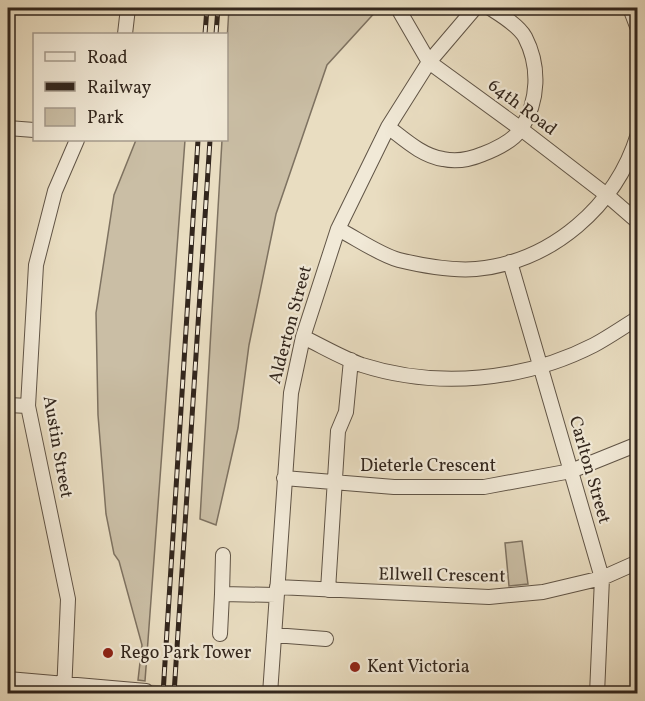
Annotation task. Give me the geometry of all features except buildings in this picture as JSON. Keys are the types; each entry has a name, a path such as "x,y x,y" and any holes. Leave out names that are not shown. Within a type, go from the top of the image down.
{"street":[{"path":"125,33 128,8"},
{"name":"Alderton Street","path":"270,693 291,393 303,337 338,229 388,127 429,62 475,8"},
{"path":"388,127 423,152 442,159 458,160 474,158 490,152 521,129 534,99 535,63 524,35 490,8"},
{"path":"630,8 638,29"},
{"name":"64th Road","path":"400,12 429,62 521,129 638,222"},
{"path":"8,128 33,130"},
{"path":"338,229 396,259 443,269 477,269 510,262 544,249 583,222 608,196 624,168 638,134"},
{"name":"Austin Street","path":"64,689 68,598 28,406 36,265 55,191 77,141"},
{"name":"Carlton Street","path":"510,262 602,578 597,693"},
{"path":"303,337 361,364 415,377 479,379 540,366 594,345 638,318"},
{"path":"328,590 338,431 346,412 351,360"},
{"path":"8,405 28,406"},
{"name":"Dieterle Crescent","path":"284,478 394,488 483,487 571,471 638,444"},
{"path":"219,634 223,555"},
{"name":"Ellwell Crescent","path":"222,594 328,590 489,597 543,592 602,578 638,562"},
{"path":"273,635 326,639"},
{"path":"8,679 64,689 146,691"}],"green space":[{"path":"229,8 379,8 327,65 276,214 249,345 238,428 216,525 200,519 222,141 228,141"},
{"path":"136,141 185,141 145,681 138,680 142,645 119,561 114,554 106,514 98,415 96,313 114,195"},
{"path":"522,541 528,584 509,586 505,543"}],"tunnel":[{"path":"146,691 175,694"}],"railway":[{"path":"205,33 207,8"},
{"path":"216,33 218,8"},
{"path":"163,694 198,141"},
{"path":"174,694 210,141"}],"place":[{"name":"Rego Park Tower","path":"108,653"},
{"name":"Kent Victoria","path":"355,667"}]}
